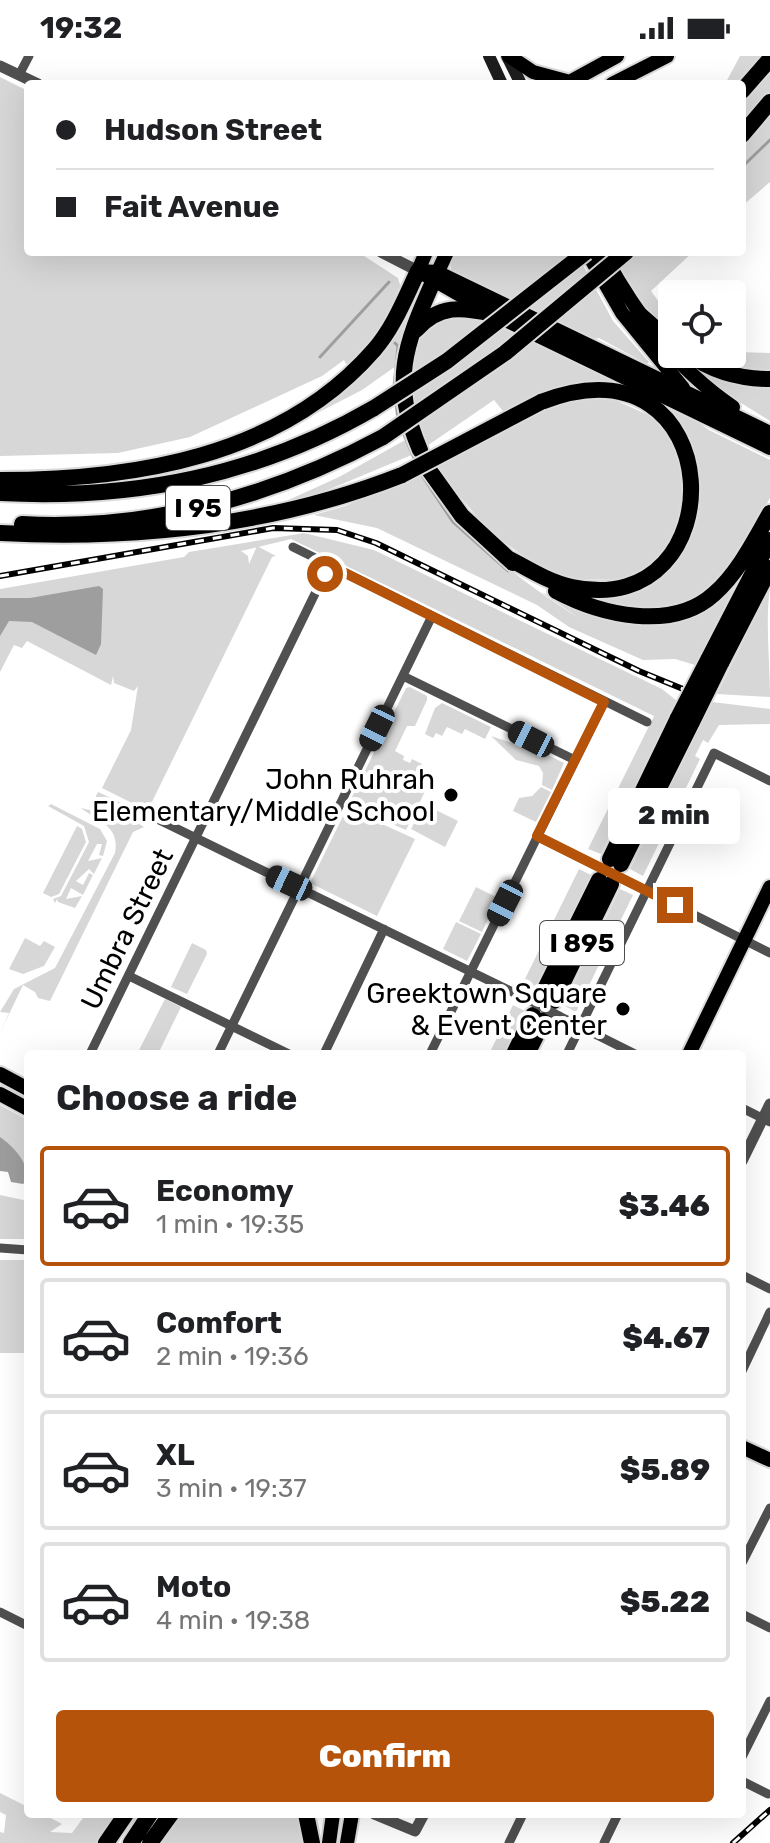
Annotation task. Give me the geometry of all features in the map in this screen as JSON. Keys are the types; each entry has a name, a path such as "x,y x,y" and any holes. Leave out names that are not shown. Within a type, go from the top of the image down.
{"highway":[{"path":"746,86 770,59"},
{"path":"746,130 770,102"},
{"name":"I 95","path":"0,493 89,495 209,477 300,447 374,408 447,361 582,256"},
{"name":"I 95","path":"0,523 97,523 216,505 298,479 383,437 505,353 621,256"},
{"path":"0,480 124,473 204,456 247,439 311,404 373,351 391,327 418,271"},
{"path":"420,450 403,399 402,370 408,341 435,277"},
{"path":"408,341 428,317 440,310 467,308 493,314"},
{"path":"638,313 658,331"},
{"path":"714,368 741,377 770,379"},
{"path":"0,533 133,534 221,523 325,501 402,475 541,402 572,391 596,389 627,394 655,411 676,433 689,458 693,487 690,514 681,538 658,566 634,581 613,588 575,588 554,582 506,557"},
{"path":"429,470 462,516 506,557 543,584 584,603 625,613 667,616 685,611 713,595 732,573 770,513"},
{"name":"I 895","path":"517,1050 543,1008 714,662 770,540"},
{"name":"I 895","path":"714,662 770,568"},
{"name":"I 895","path":"528,1050 543,1008"},
{"path":"106,1843 123,1818"},
{"path":"115,1843 131,1818"},
{"path":"131,1843 147,1818"},
{"path":"150,1843 168,1818"},
{"path":"307,1818 312,1843"}],"main road":[{"path":"489,56 500,80"},
{"path":"508,56 533,72 558,80"},
{"path":"508,56 519,80"},
{"path":"573,80 617,56"},
{"path":"620,80 667,56"},
{"path":"424,256 418,271 770,432"},
{"path":"435,277 445,256"},
{"path":"589,256 622,313 706,417"},
{"path":"604,256 638,313 684,370 770,432"},
{"path":"435,277 493,314 770,448"},
{"path":"691,1050 770,887"},
{"path":"0,1074 24,1087"},
{"path":"0,1094 24,1107"},
{"path":"746,1449 770,1460"},
{"path":"329,1843 332,1818"},
{"path":"347,1843 351,1818"}],"street":[{"path":"19,75 29,56"},
{"path":"0,66 30,80"},
{"path":"389,256 418,271"},
{"path":"293,547 647,722"},
{"name":"Umbra Street","path":"92,1050 329,565"},
{"path":"220,1050 432,616"},
{"path":"403,676 575,760"},
{"path":"432,1050 604,702"},
{"path":"569,1050 714,753 770,781"},
{"path":"153,817 627,1050"},
{"path":"537,836 770,953"},
{"path":"326,1050 384,929"},
{"path":"129,976 281,1050"},
{"path":"746,1154 766,1120 770,1104"},
{"path":"746,1110 766,1120"},
{"path":"0,1248 24,1250"},
{"path":"746,1277 770,1289"},
{"path":"746,1363 770,1312"},
{"path":"746,1556 769,1513"},
{"path":"0,1612 24,1624"},
{"path":"746,1616 770,1628"},
{"path":"746,1749 770,1701"},
{"path":"746,1783 768,1794"},
{"path":"381,1818 413,1836 422,1818"},
{"path":"509,1843 521,1818"},
{"path":"604,1843 616,1818"}],"shaded area":[{"path":"740,56 770,56 770,182 746,203 746,80 727,80"},
{"path":"0,77 24,89 24,256 364,256 398,278 401,288 376,338 352,362 346,364 344,360 322,376 190,437 118,453 0,456"},
{"path":"453,256 578,256 613,321 649,362 647,364 599,338 594,339 452,272"},
{"path":"613,256 689,256 663,280 658,280 658,284 651,291 658,301 658,326 649,317"},
{"path":"419,289 424,291 402,340 396,366 362,390 292,426 396,328"},
{"path":"453,314 483,320 540,345 683,412 709,430 770,460 770,498 731,567 702,598 661,611 621,607 573,594 633,586 694,523 699,490 693,453 680,427 665,410 638,391 611,384 565,386 507,416 494,400 424,448 412,403 411,354 425,328"},
{"path":"746,352 770,353 770,375 744,368"},
{"path":"695,368 707,368 770,385 770,421 720,390"},
{"path":"608,397 653,417 682,454 685,516 657,559 633,575 621,580 566,579 533,563 489,531 435,467 548,405"},
{"path":"407,439 414,454 318,494 284,502 339,477"},
{"path":"424,472 458,517 493,554 532,586 579,618 541,592 611,612 669,621 696,615 734,588 695,665 675,659 643,660 569,627 537,605 377,528 314,515 345,506"},
{"path":"304,533 374,550 662,689 677,701 601,854 588,849 654,716 291,539 259,547 276,556 272,557 149,808 145,823 140,819 144,809 102,788 131,730 138,686 134,691 114,683 113,676 111,685 27,641 22,648 14,645 0,672 0,589","holes":["256,547 249,564 248,556 241,551"]},
{"path":"99,586 103,589 101,644 96,655 32,622 9,621 0,636 0,598 30,598"},
{"path":"770,587 770,697 717,694"},
{"path":"406,688 427,696 427,700 415,726 407,726 395,751 404,756 403,760 410,763 412,759 422,764 420,769 433,775 406,830 348,805"},
{"path":"712,702 770,709 770,724 719,725 708,743 703,740 695,756 700,759 643,876 630,869"},
{"path":"442,703 491,727 485,739 465,729 462,734 447,727 442,736 436,733 433,738 425,734 435,708"},
{"path":"491,736 522,746 524,743 564,763 552,790 542,785 543,773 539,766 516,760"},
{"path":"541,787 551,792 536,822 513,811 519,798 532,796"},
{"path":"98,792 137,810 139,824 144,827 133,832 50,1001 38,998 35,992 23,985 0,1033 9,1013 0,1012 14,989 55,968 115,853 116,844 111,830 81,808 102,813 106,806 92,804"},
{"path":"51,804 100,829 107,841 103,856 99,855 102,844 97,844 88,861 102,858 94,874 89,869 76,881 83,885 89,873 93,875 83,895 71,888 66,899 82,896 75,908 57,899 55,903 53,899 61,896 89,842 84,826 48,806"},
{"path":"424,804 458,821 445,847 411,829"},
{"path":"347,808 415,839 377,916 310,883"},
{"path":"77,826 82,829 86,842 59,894 51,897 43,893"},
{"path":"579,869 591,875 534,991 522,985"},
{"path":"476,887 498,898 482,932 459,921"},
{"path":"620,889 633,895 576,1012 563,1005"},
{"path":"456,922 481,934 467,961 443,949"},
{"path":"25,938 40,946 44,941 55,947 44,966 23,974 9,969"},
{"path":"192,943 206,950 207,954 187,994 171,987"},
{"path":"165,999 181,1007 160,1050 139,1050"},
{"path":"513,1005 525,1011 505,1050 491,1050"},
{"path":"0,1105 24,1118 24,1166 14,1150 0,1137"},
{"path":"0,1137 23,1161 24,1183 11,1182 8,1172 0,1171"},
{"path":"0,1195 24,1200 24,1239 0,1239"},
{"path":"0,1260 24,1260 24,1353 0,1353"},
{"path":"0,1793 24,1805 24,1818 51,1818 62,1824 50,1832 72,1833 83,1818 114,1818 98,1843 0,1843 6,1815 0,1812"},
{"path":"177,1818 298,1818 305,1843 160,1843"}],"waterway":[{"path":"746,163 770,140"},
{"path":"320,357 389,282"},
{"path":"394,387 398,346 395,343"},
{"path":"396,403 398,419"},
{"path":"402,430 416,463"},
{"path":"421,474 453,522 508,571"}],"railway":[{"path":"0,576 273,528 337,530 376,543 639,671 683,689"},
{"path":"733,1843 770,1810"}],"place":[{"name":"John Ruhrah Elementary/Middle School","path":"451,795"},
{"name":"Greektown Square & Event Center","path":"623,1009"}],"route":[{"path":"325,574 329,565 604,702 537,836 675,905"}]}
